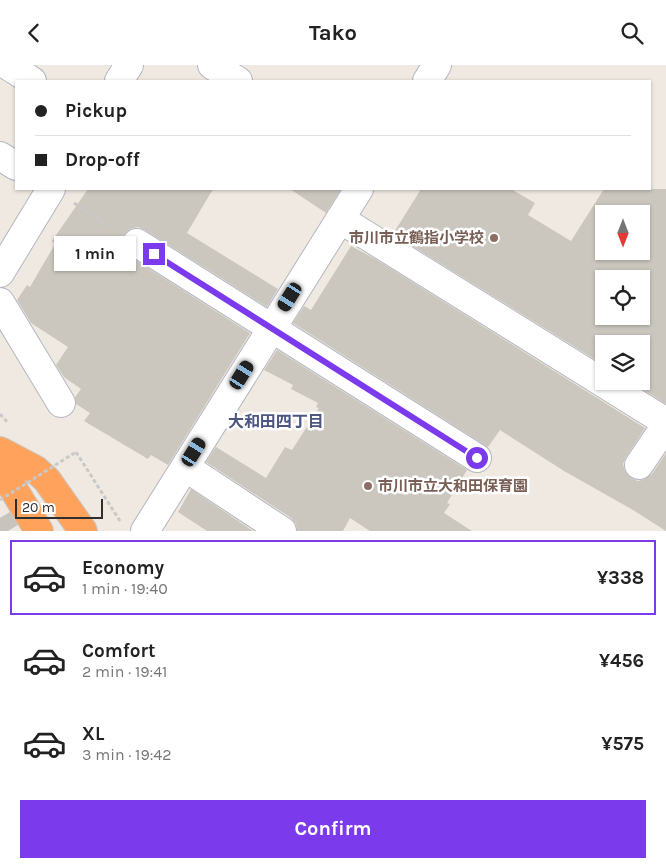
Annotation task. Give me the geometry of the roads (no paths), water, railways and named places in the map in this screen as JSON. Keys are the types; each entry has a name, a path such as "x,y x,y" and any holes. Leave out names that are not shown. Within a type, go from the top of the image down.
{"highway":[{"path":"0,451 36,470 47,480 82,531"},
{"path":"0,467 39,531"}],"street":[{"path":"7,65 30,80"},
{"path":"120,80 129,65"},
{"path":"212,65 236,80"},
{"path":"428,80 437,65"},
{"path":"0,156 15,165"},
{"path":"145,531 358,190"},
{"path":"0,273 59,194"},
{"path":"340,219 666,424 639,465"},
{"path":"137,243 270,329 477,458"},
{"path":"0,302 61,403"},
{"path":"185,467 282,531"}],"tunnel":[{"path":"0,518 8,531"}],"place":[{"name":"市川市立鶴指小学校","path":"494,238"},
{"name":"市川市立大和田保育園","path":"368,486"}],"district":[{"name":"大和田四丁目","path":"276,421"}]}
